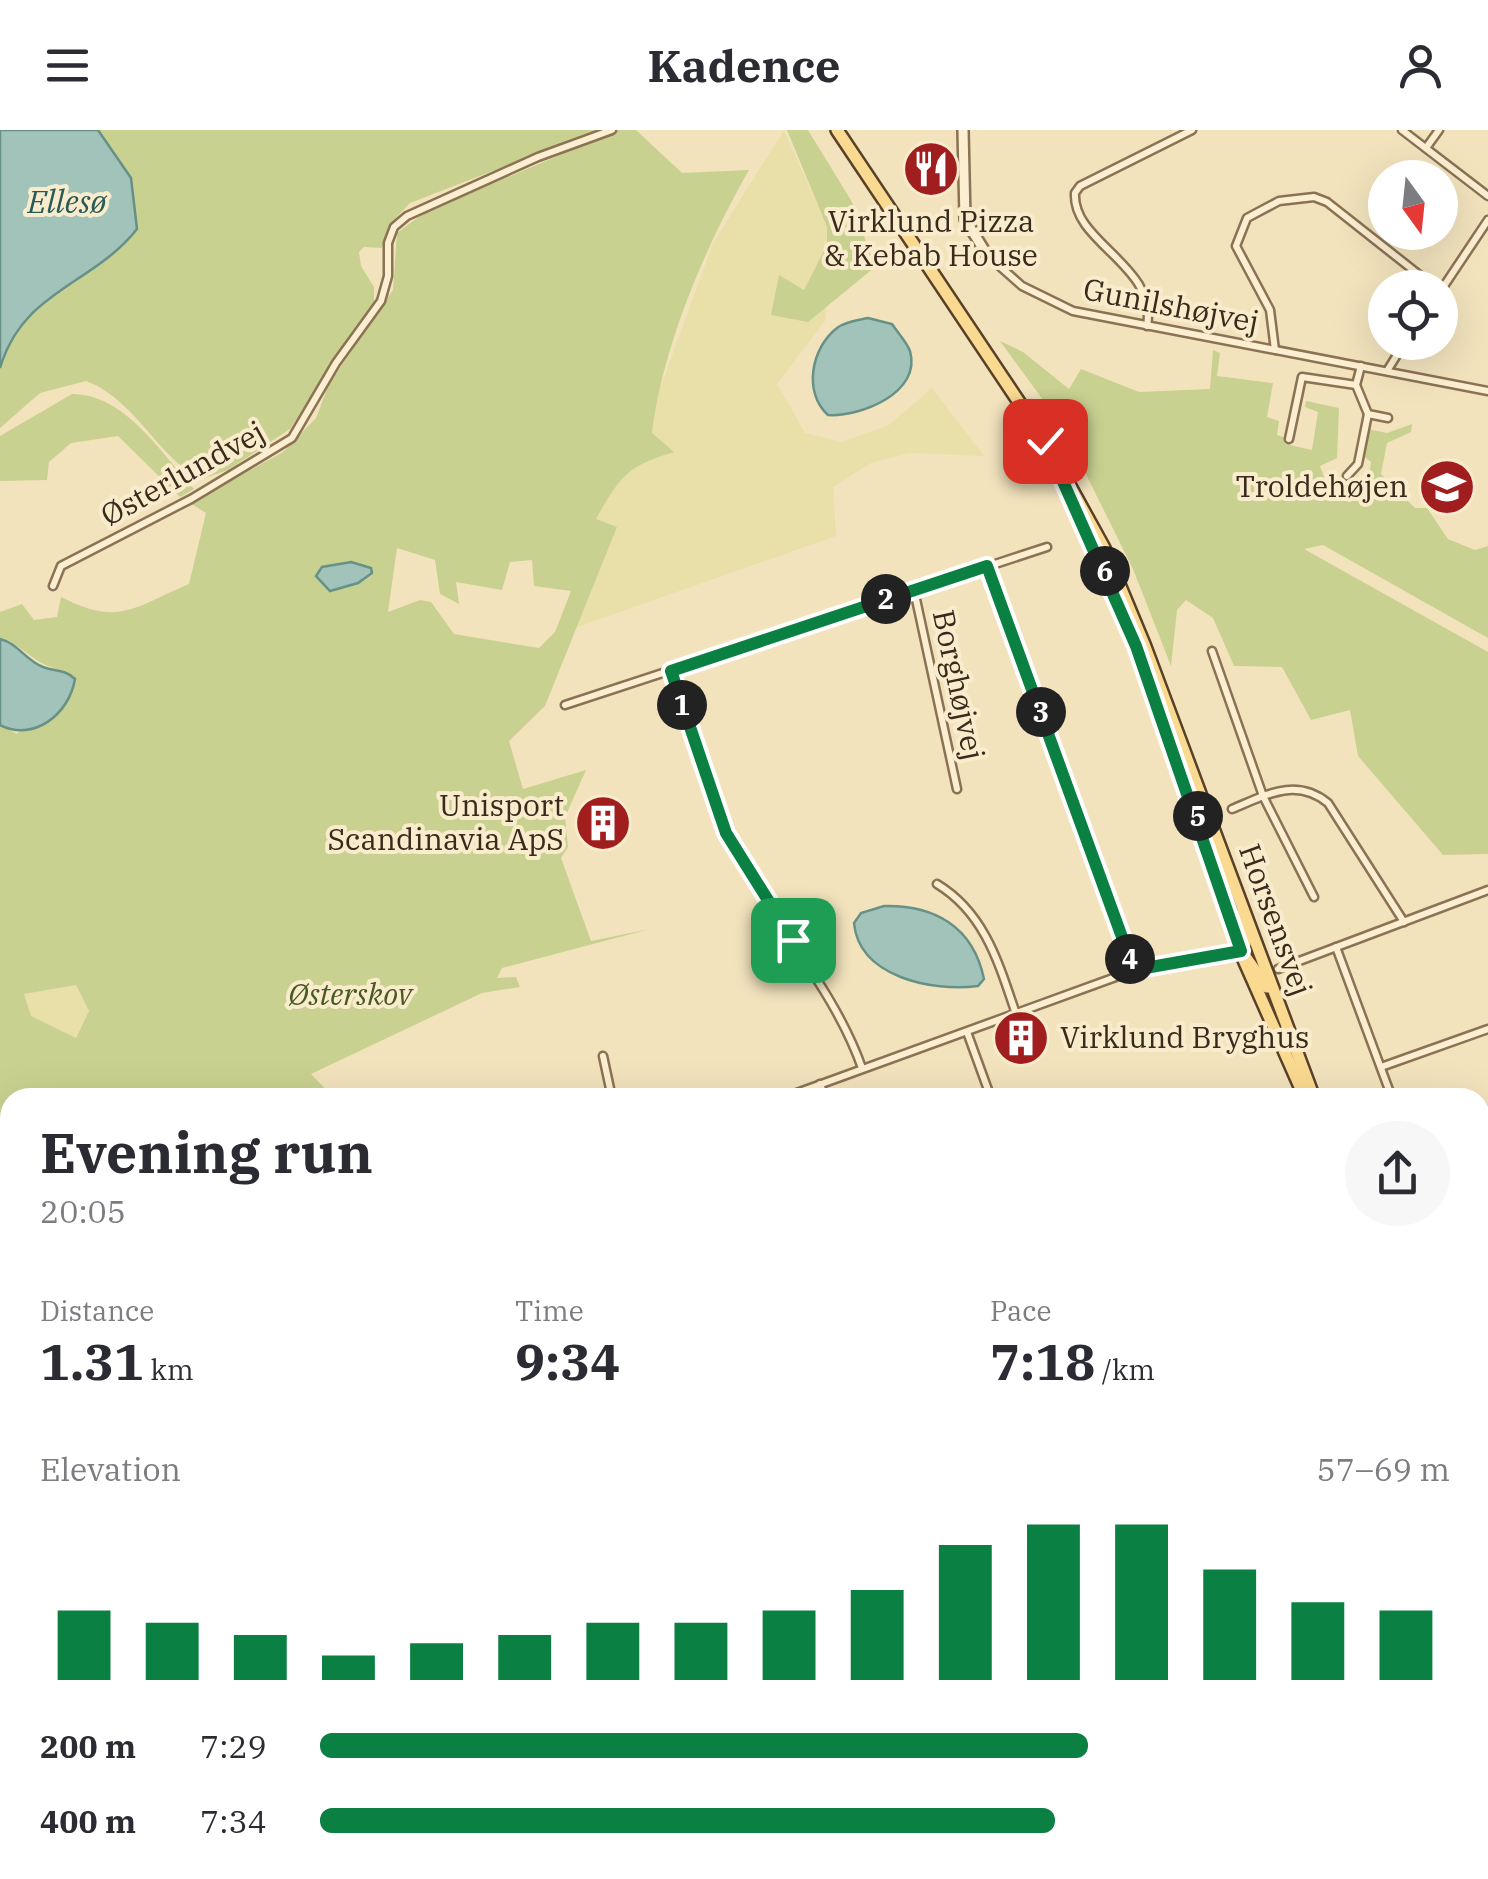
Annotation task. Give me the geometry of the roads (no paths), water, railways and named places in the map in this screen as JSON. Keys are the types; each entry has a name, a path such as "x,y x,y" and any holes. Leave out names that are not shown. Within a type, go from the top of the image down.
{"main road":[{"name":"Horsensvej","path":"835,130 1045,441 1104,548 1144,644 1310,1088"},
{"name":"Horsensvej","path":"1068,485 1158,706 1241,951 1301,1088"},
{"path":"1234,881 1244,930 1241,951 1258,971 1286,1021"},
{"path":"1278,968 1286,1021"}],"street":[{"name":"Østerlundvej","path":"53,586 61,566 190,499 292,438 336,363 380,301 388,276 388,243 394,227 430,202 612,130"},
{"path":"963,130 965,219 987,255"},
{"path":"1147,326 1149,299 1078,212 1075,193 1080,186 1192,130"},
{"path":"1402,130 1488,196"},
{"path":"1426,148 1439,130"},
{"path":"1274,350 1270,310 1240,260 1236,246 1237,233 1247,218 1279,200 1299,197 1327,202 1414,270"},
{"path":"1453,270 1488,220"},
{"name":"Gunilshøjvej","path":"987,255 1048,302 1147,326 1488,392"},
{"path":"1387,372 1394,360"},
{"path":"1346,476 1358,464 1368,414 1356,385 1361,366"},
{"path":"1288,439 1302,377 1356,385"},
{"path":"1368,414 1388,418"},
{"path":"565,705 1047,547"},
{"path":"987,566 1134,970"},
{"name":"Borghøjvej","path":"914,590 957,789"},
{"path":"1212,652 1263,796 1314,898"},
{"path":"671,671 726,833 752,880 833,1000 862,1068"},
{"path":"1232,809 1263,796 1300,788 1328,804 1404,922"},
{"path":"937,884 968,906 986,934 1016,1014"},
{"path":"1278,968 1488,890"},
{"path":"1336,947 1388,1088"},
{"path":"810,1088 1134,970 1241,951"},
{"path":"1380,1067 1488,1029"},
{"path":"967,1032 987,1088"},
{"path":"603,1056 610,1088"},
{"path":"820,1084 821,1088"}],"water":[{"name":"Ellesø","path":"0,130 98,130 131,178 137,229 119,248 25,321 0,368"},
{"path":"868,318 892,324 907,344 911,366 907,379 886,400 871,407 828,415 815,395 816,359 837,328"},
{"path":"351,562 371,568 372,573 358,583 330,591 316,576 322,567"},
{"path":"0,639 37,664 75,679 65,704 48,722 25,730 0,725"},
{"path":"884,906 919,910 949,922 971,945 984,979 978,986 940,986 901,977 883,968 859,941 854,923 861,913"}],"place":[{"name":"Virklund Pizza & Kebab House","path":"931,169"},
{"name":"Troldehøjen","path":"1447,487"},
{"name":"Unisport Scandinavia ApS","path":"603,823"},
{"name":"Virklund Bryghus","path":"1021,1038"}],"park label":[{"name":"Østerskov","path":"350,995"}]}
